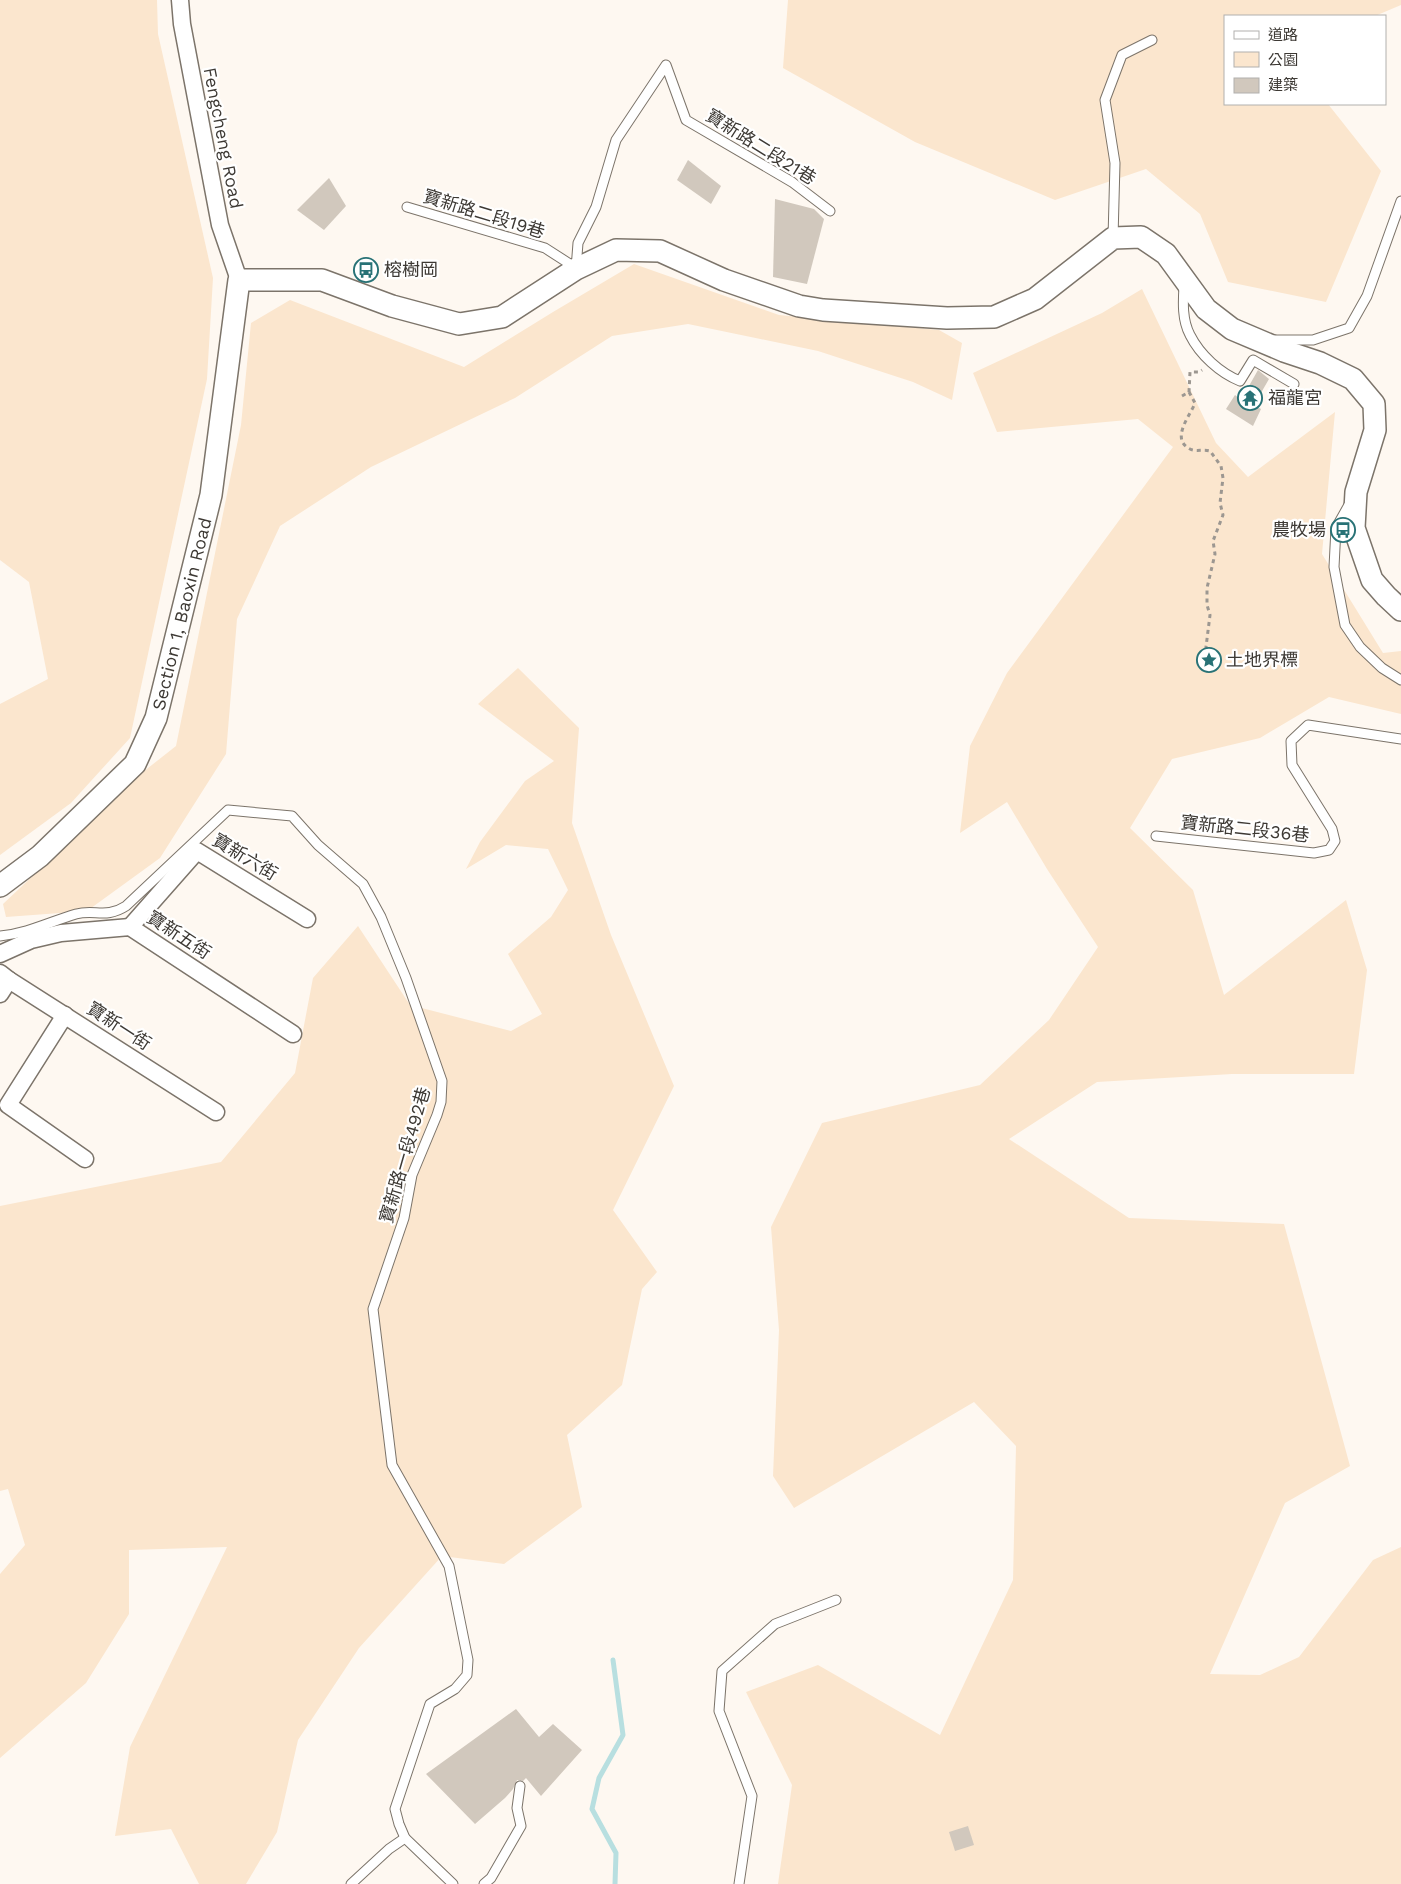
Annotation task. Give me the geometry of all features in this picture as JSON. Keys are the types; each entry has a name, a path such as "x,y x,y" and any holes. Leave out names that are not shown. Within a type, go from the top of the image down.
{"street":[{"name":"Fengcheng Road","path":"180,0 182,24 220,225 240,280"},
{"path":"240,280 322,280 392,306 459,324 502,316 576,269 616,250 660,251 724,280 799,306 822,310 947,318 994,317 1035,299 1113,238 1140,237 1166,254 1206,309 1232,329 1284,351 1320,363 1352,379 1374,404 1375,430 1356,492 1354,528 1372,580 1401,610"},
{"name":"Section 1, Baoxin Road","path":"0,886 40,856 136,764 156,718 211,495 240,280"},
{"name":"寶新六街","path":"130,927 197,850 307,919"},
{"name":"寶新五街","path":"0,954 32,940 60,933 130,927 294,1034"},
{"path":"0,994 5,976"},
{"name":"寶新一街","path":"5,976 216,1112"},
{"path":"65,1015 8,1105 85,1159"}],"lane":[{"path":"1113,238 1115,163 1105,100 1122,55 1152,40"},
{"name":"寶新路二段21巷","path":"576,269 578,243 596,208 616,140 666,65 686,120 792,182 830,211"},
{"path":"1260,341 1313,340 1350,328 1367,296 1401,201"},
{"name":"寶新路二段19巷","path":"407,207 545,248 576,269"},
{"path":"1184,280 1183,310 1189,334 1216,367 1240,381 1253,360 1294,384"},
{"path":"1356,492 1336,528 1334,567 1345,625 1360,647 1382,668 1401,680"},
{"name":"寶新路二段36巷","path":"1156,836 1314,853 1330,850 1335,841 1332,829 1292,765 1291,741 1308,725 1401,739"},
{"name":"寶新路一段492巷","path":"0,936 20,934 79,913 107,914 117,912 126,906 228,810 292,816 318,845 363,884 381,917 406,978 442,1081 441,1102 412,1175 404,1218 373,1309 387,1436 392,1465 448,1566 468,1660 467,1675 455,1688 430,1704 395,1809 399,1824 406,1838 453,1884"},
{"path":"739,1884 752,1796 719,1711 722,1670 775,1624 836,1600"},
{"path":"484,1884 491,1878 521,1826 517,1808 520,1786"},
{"path":"352,1884 389,1849 406,1838"}],"path":[{"path":"1206,665 1210,615 1207,605 1207,588 1215,554 1212,544 1223,515 1220,503 1223,478 1221,466 1210,451 1191,450 1184,444 1182,427 1195,403 1190,392 1190,372 1199,372 1207,367 1216,367"},
{"path":"1182,396 1190,392"}],"green space":[{"path":"0,0 157,0 158,34 213,278 207,379 130,738 71,803 0,855 0,704 48,679 29,582 0,560"},
{"path":"788,0 1401,0 1401,5 1377,15 1224,15 1224,105 1329,105 1381,171 1326,302 1228,282 1200,214 1146,169 1055,200 915,142 783,68"},
{"path":"634,264 779,315 939,330 962,343 952,400 913,382 818,351 688,324 612,336 515,398 371,467 280,526 237,619 226,754 160,858 87,911 6,917 3,904 143,772 176,746 241,425 251,323 290,300 464,367"},
{"path":"1142,289 1216,443 1248,477 1335,412 1322,554 1383,653 1401,651 1401,714 1329,697 1260,738 1172,759 1130,828 1193,890 1224,995 1346,900 1367,970 1354,1074 1232,1074 1097,1082 1009,1139 1129,1218 1284,1224 1350,1466 1285,1503 1210,1674 1260,1675 1299,1657 1373,1560 1401,1547 1401,1884 778,1884 792,1785 746,1692 818,1665 940,1735 1013,1580 1016,1446 974,1402 794,1508 773,1476 779,1330 771,1227 822,1123 980,1085 1049,1020 1098,947 1047,869 1007,802 960,833 970,746 1007,673 1173,447 1138,419 997,432 973,373 1102,313"},
{"path":"518,668 579,728 572,823 611,935 674,1086 613,1210 657,1272 642,1289 622,1385 567,1435 582,1507 504,1564 442,1556 359,1648 298,1740 277,1832 246,1884 199,1884 171,1829 115,1836 130,1747 227,1547 129,1550 129,1614 86,1683 0,1758 0,1574 25,1545 8,1489 0,1491 0,1206 221,1162 295,1073 313,978 358,926 410,1005 511,1031 542,1014 508,954 551,917 568,890 548,849 506,845 466,869 480,842 525,781 554,761 478,704"}],"building":[{"path":"688,160 721,186 711,204 677,180"},
{"path":"329,178 346,206 324,230 297,210"},
{"path":"775,199 814,209 824,219 807,284 773,277"},
{"name":"福龍宮","path":"1258,370 1269,379 1254,405 1261,409 1253,426 1226,409 1235,395 1241,400"},
{"path":"516,1709 539,1737 553,1724 582,1750 541,1796 526,1778 523,1781 517,1780 513,1789 505,1798 475,1824 426,1774"},
{"path":"968,1826 974,1845 955,1851 949,1832"}],"waterway":[{"path":"613,1660 623,1735 599,1778 592,1809 616,1853 615,1884"}],"place":[{"name":"榕樹岡","path":"366,270"},
{"name":"福龍宮","path":"1250,398"},
{"name":"農牧場","path":"1343,530"},
{"name":"土地界標","path":"1209,660"}]}
